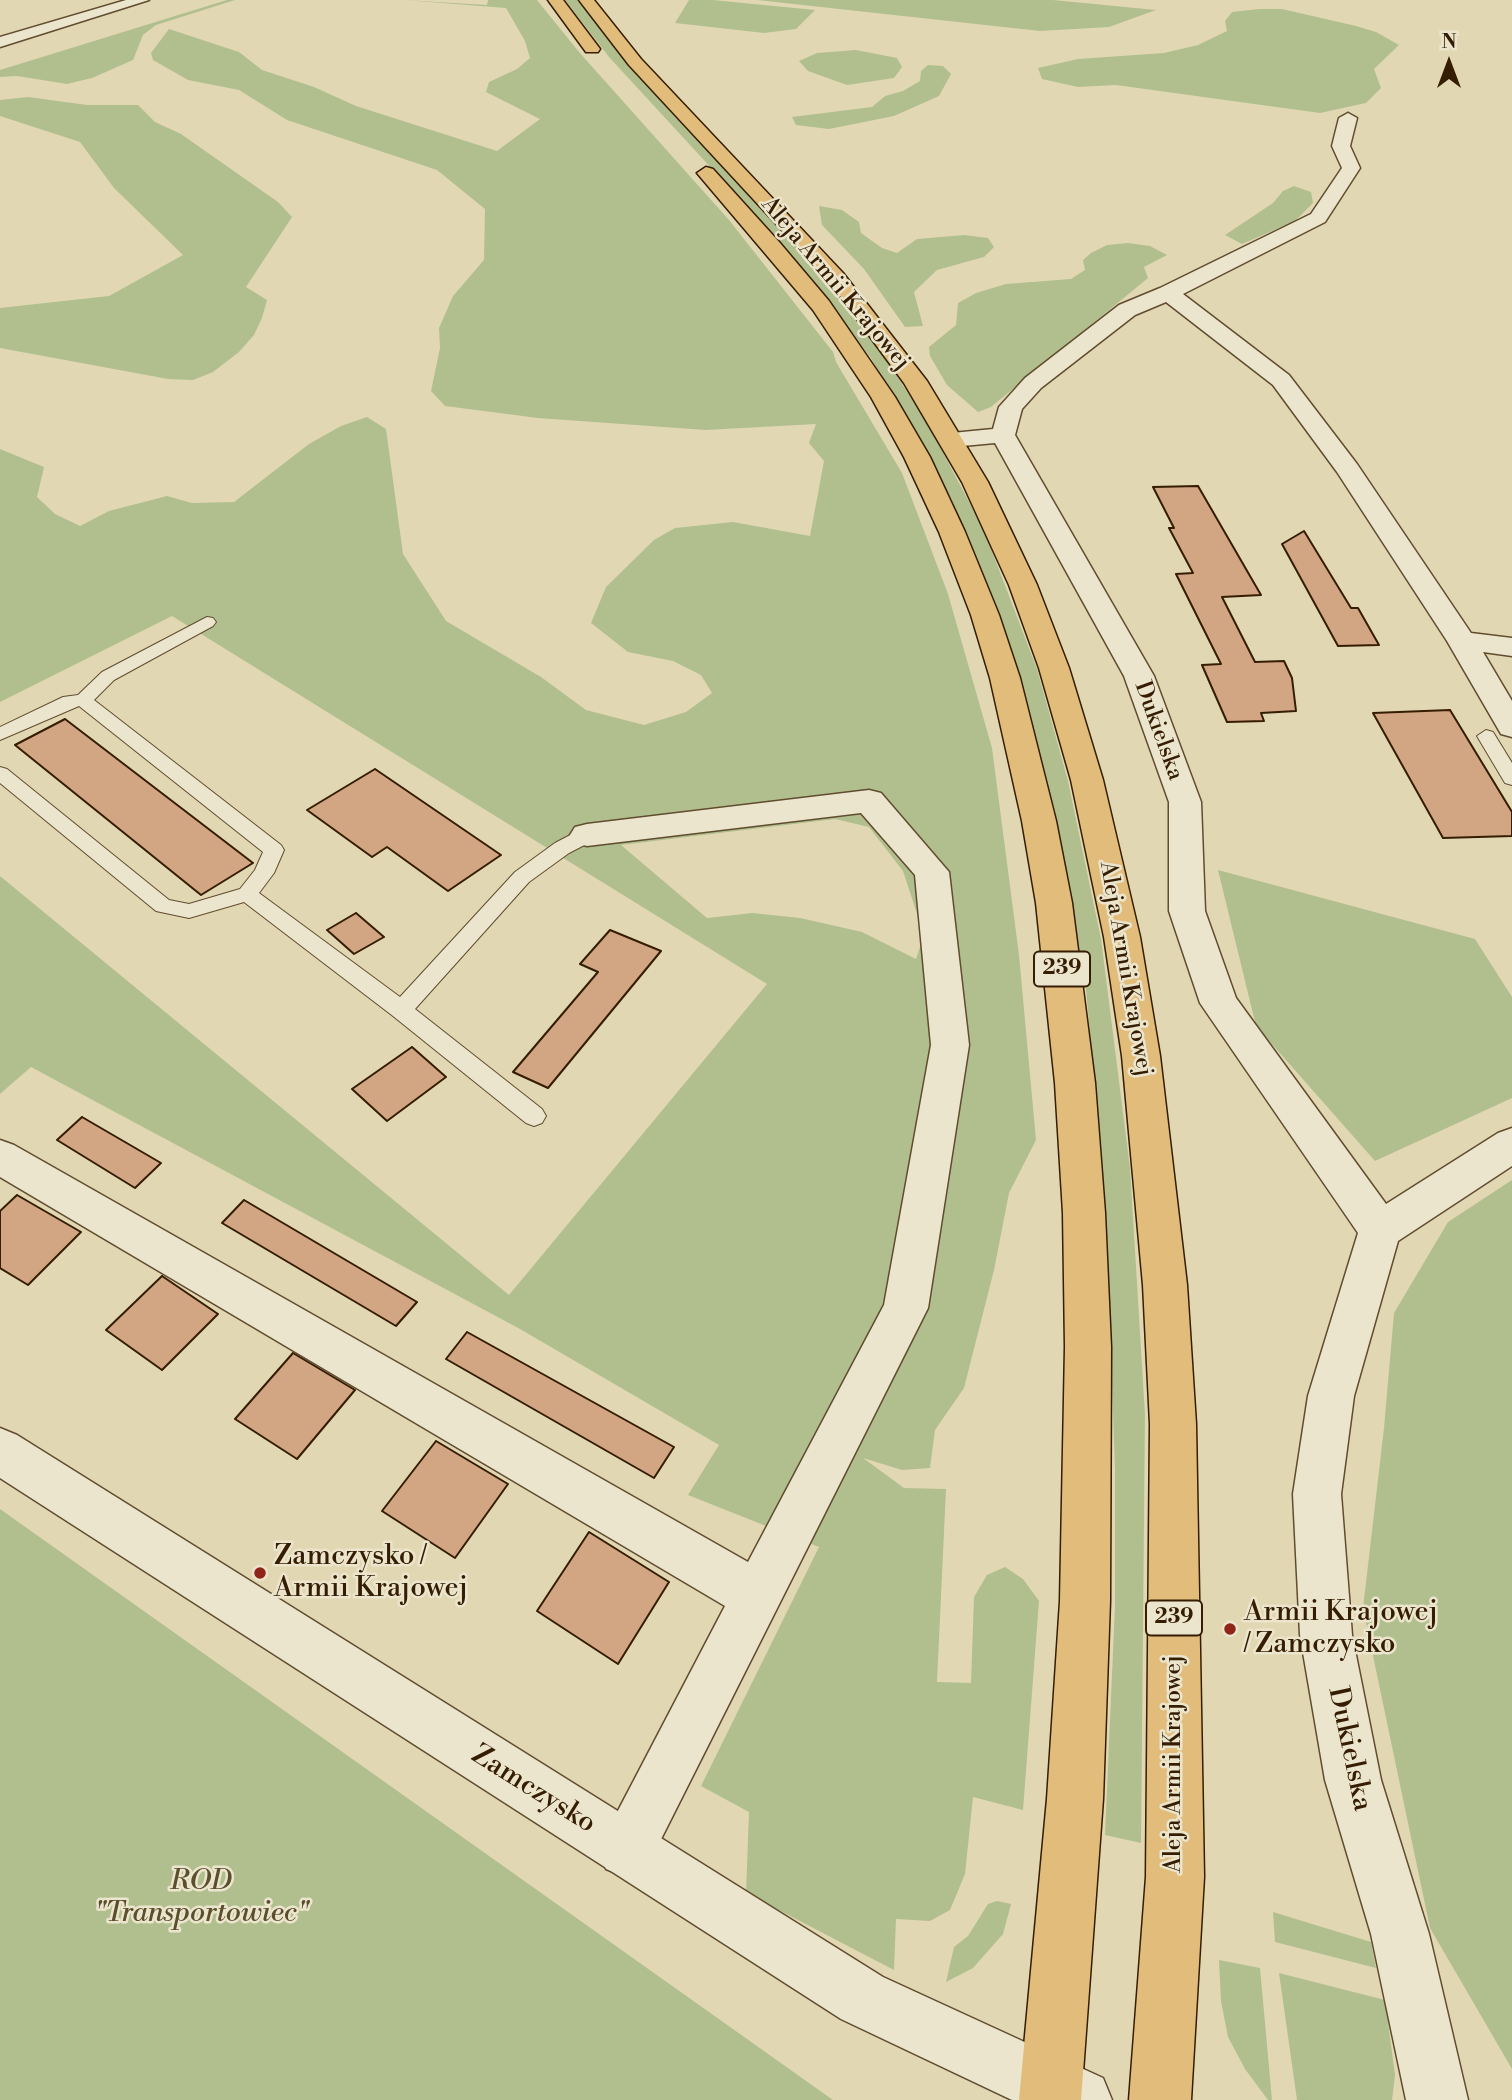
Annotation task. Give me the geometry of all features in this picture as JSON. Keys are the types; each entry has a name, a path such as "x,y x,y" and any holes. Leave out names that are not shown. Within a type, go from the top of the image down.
{"main road":[{"name":"Aleja Armii Krajowej","path":"555,0 600,58 773,247 821,306 883,397 938,500 971,579 1005,678 1023,746 1054,903 1072,1056 1081,1149 1088,1348 1088,1466 1079,1720 1061,2096"},
{"name":"Aleja Armii Krajowej","path":"586,0 635,62 836,277 890,345 952,440 998,528 1058,680 1104,849 1142,1056 1165,1285 1174,1452 1175,1877 1160,2100"}],"street":[{"path":"0,42 142,0"},
{"path":"952,440 1003,435 1010,407 1033,383 1127,310 1168,293 1318,218 1351,168 1341,146 1348,118"},
{"path":"1168,293 1281,380 1348,469 1462,641 1499,732"},
{"name":"Dukielska","path":"1003,435 1139,676 1185,802 1187,911 1219,1003 1380,1230 1331,1396 1317,1494 1326,1635 1353,1780 1400,1934 1437,2100"},
{"path":"1462,641 1512,647"},
{"path":"587,835 869,801 932,872 950,1045 906,1308 626,1849"},
{"path":"1380,1230 1512,1145"},
{"path":"0,1157 757,1596"},
{"name":"Zamczysko","path":"0,1451 862,1998 1061,2096"}],"lane":[{"path":"0,734 69,701 83,700 108,676 207,622"},
{"path":"0,773 163,906 189,911 247,894 264,873 274,850 83,700"},
{"path":"1499,732 1512,779"},
{"path":"401,1010 522,877 562,848 587,835"},
{"path":"247,894 401,1010 534,1116"}],"green space":[{"path":"227,0 235,0 156,25 143,35 133,60 92,78 67,84 17,76 0,77 0,70"},
{"path":"404,0 487,5 488,0 537,0 579,52 729,220 833,352 836,362 902,473 948,594 992,748 1019,955 1036,1140 1009,1193 994,1270 964,1388 935,1430 930,1468 902,1470 863,1458 904,1488 946,1489 937,1682 971,1683 974,1597 987,1575 1005,1567 1023,1579 1039,1601 1023,1810 973,1797 965,1874 950,1910 930,1921 896,1919 894,1970 746,1893 749,1812 701,1786 819,1547 688,1495 719,1445 520,1329 31,1067 0,1094 0,876 509,1295 767,984 172,616 0,702 0,449 44,467 37,497 55,514 80,526 109,511 167,496 192,503 234,502 309,444 341,426 367,417 386,429 403,554 446,621 541,677 586,710 644,725 686,712 712,693 701,675 673,661 628,652 591,623 606,587 654,540 675,528 733,522 810,536 824,461 809,443 816,424 706,430 538,418 445,406 431,391 440,348 439,328 453,296 484,260 485,209 437,170 287,120 239,90 188,80 153,60 151,53 169,29 239,52 262,70 314,87 356,106 497,151 540,119 486,92 489,82 517,69 530,58 525,41 506,8","holes":["835,819 869,827 903,871 924,935 916,959 862,932 800,918 752,913 707,918 621,845"]},
{"path":"565,0 577,0 627,63 776,222 877,346 925,419 983,528 1037,669 1068,781 1101,939 1130,1168 1145,1415 1141,1843 1105,1835 1115,1606 1115,1469 1106,1214 1086,989 1057,821 1020,676 1000,614 951,498 871,358 783,246 609,57"},
{"path":"689,0 815,10 796,29 764,33 675,23"},
{"path":"757,0 1053,0 1156,10 1109,27 1040,31"},
{"path":"1282,9 1356,26 1376,32 1399,45 1374,69 1381,88 1366,103 1320,113 1116,85 1078,87 1042,79 1038,68 1078,59 1164,53 1198,45 1227,31 1225,21 1232,12"},
{"path":"856,50 897,58 902,67 894,78 847,85 808,71 799,61 817,53"},
{"path":"928,65 943,66 951,74 939,96 894,116 829,129 796,125 792,117 872,107 885,96 903,91 920,81 921,71"},
{"path":"28,97 87,105 138,105 155,122 181,134 278,202 292,217 246,287 267,300 254,335 239,352 213,372 193,380 168,379 0,348 0,308 109,296 183,255 114,188 80,142 0,116 0,100"},
{"path":"1294,186 1311,192 1313,203 1295,221 1242,244 1225,235 1273,203 1283,191"},
{"path":"819,206 842,210 859,222 861,233 882,248 897,253 917,239 964,235 988,238 994,247 984,257 937,270 914,292 923,326 905,327 864,269 822,225"},
{"path":"1128,243 1150,246 1167,255 1144,267 1148,278 991,407 978,412 947,385 930,356 929,347 956,325 958,303 976,293 1006,284 1071,279 1085,270 1083,260 1091,253 1107,245"},
{"path":"1218,870 1475,939 1512,997 1512,1098 1375,1161 1256,1026"},
{"path":"1512,1180 1512,2069 1430,1928 1363,1608 1394,1313 1448,1222"},
{"name":"ROD \"Transportowiec\"","path":"0,1509 833,2100 0,2100"},
{"path":"997,1901 1011,1904 1003,1934 973,1968 946,1982 954,1947 968,1936 988,1904"},
{"path":"1273,1912 1371,1942 1376,1968 1275,1942"},
{"path":"1219,1960 1260,1968 1272,2100 1268,2100 1245,2069 1228,2037 1221,2001"},
{"path":"1279,1973 1385,2000 1395,2075 1392,2100 1297,2100"}],"building":[{"path":"1198,486 1261,595 1222,597 1255,662 1284,661 1292,678 1296,711 1261,713 1264,721 1227,722 1202,665 1221,664 1176,574 1193,573 1169,528 1174,528 1153,487"},
{"path":"1304,531 1351,608 1358,608 1379,645 1338,646 1282,544"},
{"path":"1450,710 1512,812 1512,836 1443,838 1373,713"},
{"path":"65,719 253,863 201,895 15,745"},
{"path":"375,769 501,855 448,891 387,847 372,857 307,810"},
{"path":"356,913 384,937 354,954 327,930"},
{"path":"610,930 661,951 548,1088 513,1072 598,972 580,964"},
{"path":"412,1047 446,1077 387,1121 352,1089"},
{"path":"82,1117 161,1163 135,1188 57,1140"},
{"path":"17,1195 81,1232 28,1285 0,1268 0,1211"},
{"path":"244,1200 417,1302 396,1326 222,1223"},
{"path":"162,1276 218,1314 162,1370 106,1330"},
{"path":"467,1332 674,1447 654,1478 446,1359"},
{"path":"293,1353 355,1390 297,1459 235,1419"},
{"path":"436,1441 508,1484 455,1558 382,1511"},
{"path":"589,1532 669,1582 618,1664 537,1611"}],"place":[{"name":"Zamczysko / Armii Krajowej","path":"260,1573"},
{"name":"Armii Krajowej / Zamczysko","path":"1230,1629"}]}
